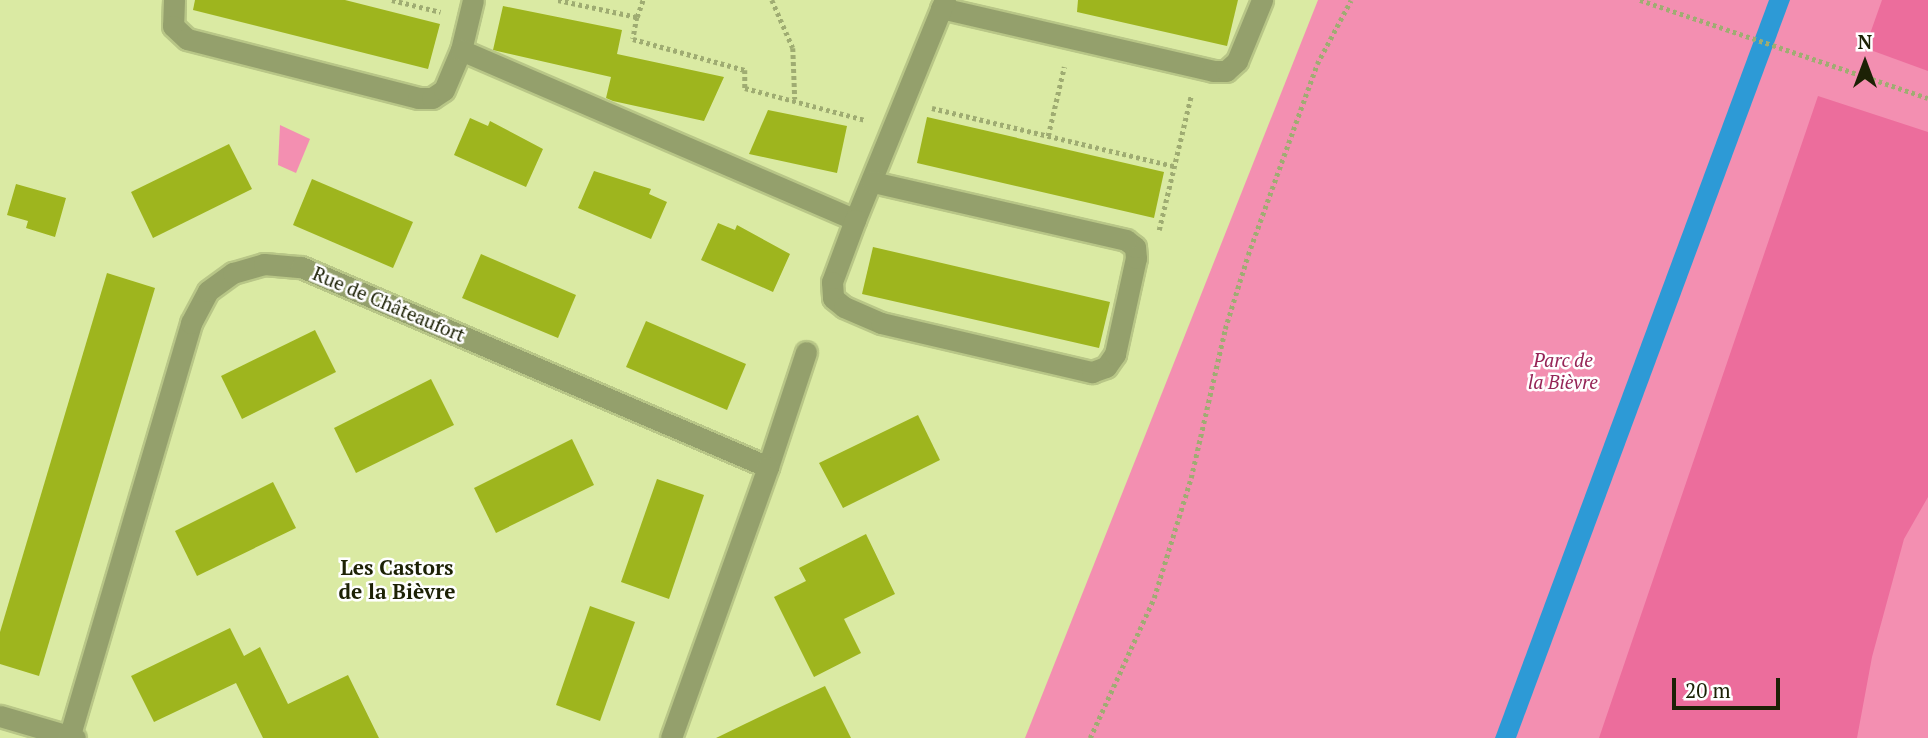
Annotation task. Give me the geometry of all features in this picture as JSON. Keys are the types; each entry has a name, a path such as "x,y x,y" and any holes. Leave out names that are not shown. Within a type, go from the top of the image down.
{"street":[{"path":"174,0 173,26 187,38 418,98 432,98 444,90 461,50 471,9"},
{"path":"872,182 1126,240 1135,247 1115,354 1106,367 1092,372 881,323 844,307 833,298 832,282 855,220 943,4 1070,38 1197,68 1226,71 1237,61 1262,0"},
{"path":"461,50 855,220"},
{"name":"Rue de Châteaufort","path":"72,737 191,323 208,291 233,274 264,264 301,267 768,467"},
{"path":"671,738 806,352"},
{"path":"0,716 72,737"}],"path":[{"path":"392,0 471,9"},
{"path":"558,0 637,17"},
{"path":"643,0 632,39 745,70 745,88 794,99 809,108 894,127"},
{"path":"772,0 793,48 794,99"},
{"path":"1090,738 1154,598 1191,478 1219,353 1248,255 1317,64 1351,0"},
{"path":"1640,0 1928,98"},
{"path":"1048,136 1070,38"},
{"path":"1135,247 1152,240 1158,232 1197,68"},
{"path":"904,101 1174,166"}],"green space":[{"name":"Parc de la Bièvre","path":"1318,0 1928,0 1928,738 1025,738"},
{"path":"280,125 310,139 296,173 278,165"}],"shaded area":[{"path":"1882,0 1928,0 1928,71 1865,48"},
{"path":"1818,96 1928,132 1928,497 1904,539 1872,657 1857,738 1599,738"}],"water":[{"path":"1769,0 1790,0 1516,738 1495,738"}],"building":[{"path":"195,0 345,0 440,24 428,69 193,10"},
{"path":"1078,0 1238,0 1227,46 1077,12"},
{"path":"503,6 622,30 617,54 724,77 704,121 613,101 606,98 611,77 493,50"},
{"path":"768,110 847,126 837,173 749,154"},
{"path":"927,117 1164,172 1154,218 917,163"},
{"path":"470,118 488,126 490,121 543,149 526,187 454,155"},
{"path":"229,144 252,189 153,238 131,192"},
{"path":"594,171 651,189 649,194 667,202 651,239 578,208"},
{"path":"312,179 413,222 393,268 293,225"},
{"path":"16,184 66,198 55,237 26,228 28,221 7,215"},
{"path":"718,223 735,230 737,225 790,254 773,292 701,260"},
{"path":"873,247 1110,302 1099,348 862,294"},
{"path":"481,254 576,295 558,338 462,298"},
{"path":"107,273 155,288 39,676 0,664 0,632"},
{"path":"646,321 746,364 727,410 626,367"},
{"path":"315,330 336,372 242,419 221,376"},
{"path":"431,379 454,425 356,473 334,428"},
{"path":"918,415 940,460 843,508 819,463"},
{"path":"572,439 594,485 496,533 474,488"},
{"path":"657,479 704,495 669,599 621,582"},
{"path":"273,482 296,528 197,576 175,531"},
{"path":"866,534 895,594 844,619 861,653 814,677 774,597 806,581 799,568"},
{"path":"590,606 635,622 600,721 556,705"},
{"path":"230,628 244,656 260,647 288,704 348,675 379,738 263,738 236,683 154,722 131,676"},
{"path":"825,686 851,738 716,738 776,709"}],"district":[{"name":"Les Castors de la Bièvre","path":"397,579"}]}
